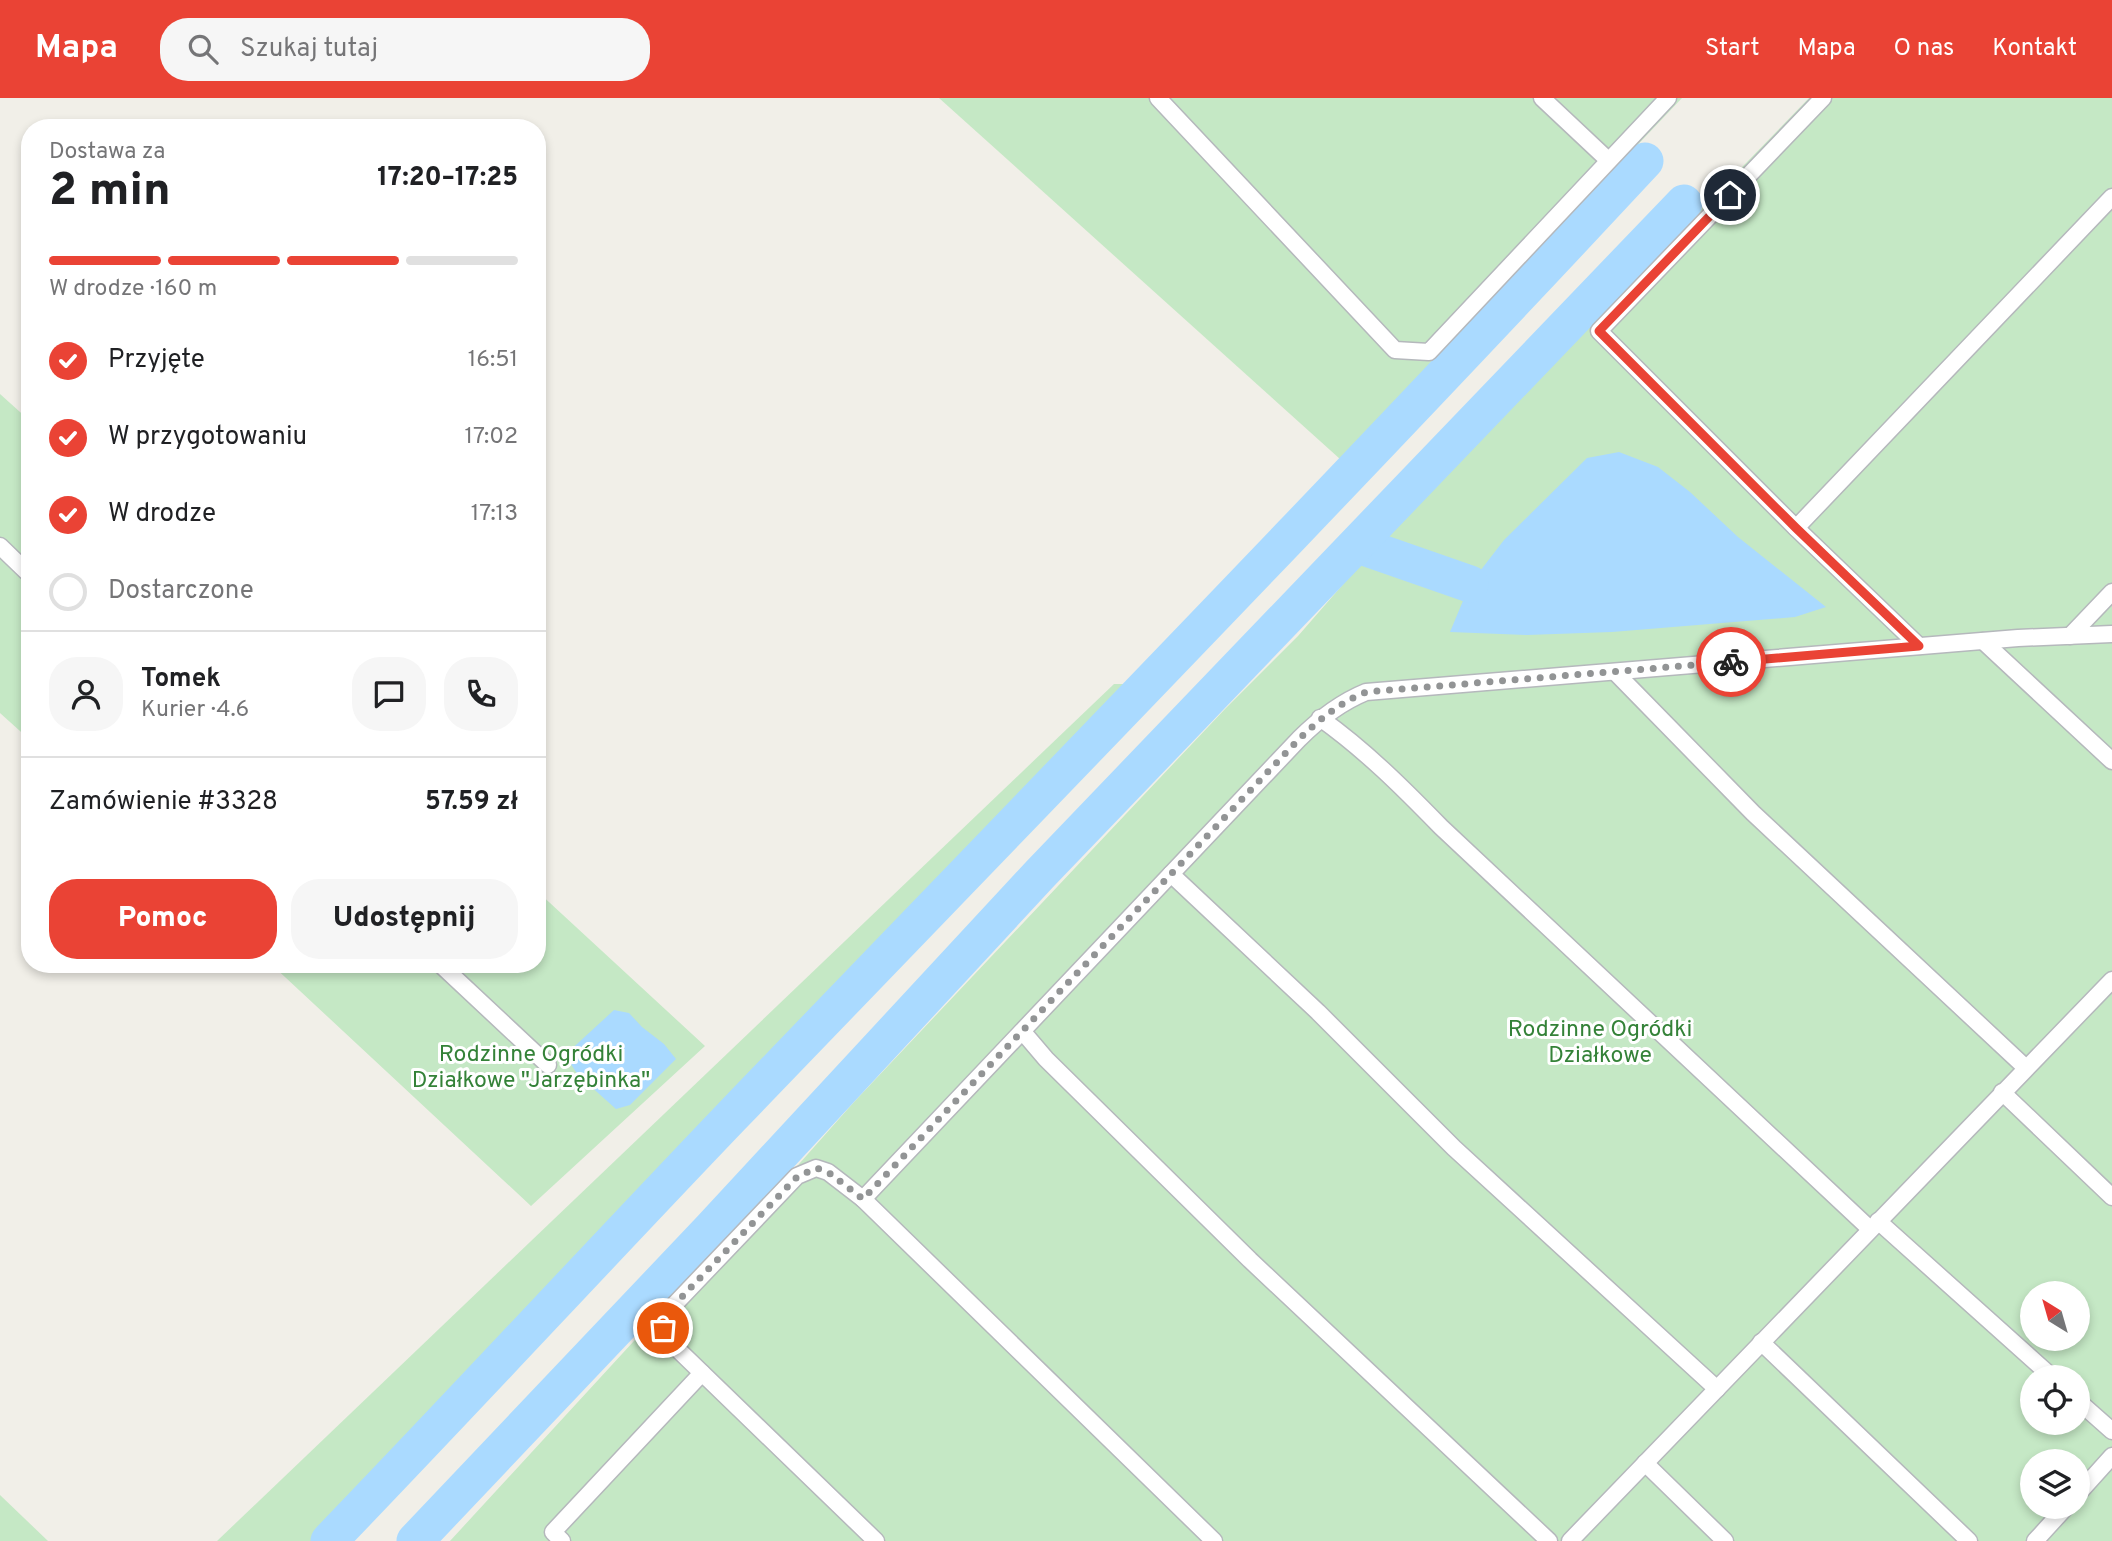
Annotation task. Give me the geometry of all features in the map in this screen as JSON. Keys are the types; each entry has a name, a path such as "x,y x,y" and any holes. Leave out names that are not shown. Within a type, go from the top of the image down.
{"lane":[{"path":"1158,98 1395,350 1429,352 1668,98"},
{"path":"1542,98 1608,160"},
{"path":"1823,98 1599,331 1796,528 1919,646"},
{"path":"1796,528 2112,197"},
{"path":"0,546 21,566"},
{"path":"2070,636 2112,592"},
{"path":"863,1199 1320,718 1347,700 1366,692 1983,641 2112,634"},
{"path":"1983,641 2112,761"},
{"path":"1615,672 1753,813 2026,1068"},
{"path":"1320,718 1347,737 1394,779 1441,827 1874,1225 2038,1365"},
{"path":"1171,874 1318,1012 1454,1148 1717,1389"},
{"path":"450,973 548,1065"},
{"path":"1570,1541 2112,980"},
{"path":"1023,1032 1046,1059 1250,1260 1549,1541"},
{"path":"2002,1092 2112,1197"},
{"path":"876,1541 667,1339 663,1328 674,1305 797,1177 816,1168 828,1172 863,1199 1214,1541"},
{"path":"1761,1342 1969,1541"},
{"path":"562,1541 553,1532 702,1373"},
{"path":"2090,1412 2112,1432"},
{"path":"2090,1480 2112,1457"},
{"path":"1645,1463 1725,1541"},
{"path":"2035,1541 2055,1519"}],"green space":[{"path":"939,98 1682,98 1340,459"},
{"name":"Rodzinne Ogródki Działkowe","path":"1809,98 2112,98 2112,1541 450,1541 656,1317 674,1305 854,1102 1225,709 1298,636 1393,527"},
{"path":"0,394 21,413 21,732 0,713"},
{"path":"1114,684 1168,684 338,1541 217,1541"},
{"name":"Rodzinne Ogródki Działkowe \"Jarzębinka\"","path":"546,899 705,1046 531,1206 281,973 546,973"},
{"path":"0,1495 48,1541 0,1541"}],"water":[{"path":"1619,452 1658,467 1690,492 1738,537 1826,607 1795,617 1612,632 1527,635 1450,632 1470,584 1504,540 1587,458"},
{"path":"614,1010 629,1013 664,1044 676,1059 630,1105 616,1109 578,1075 565,1055"}],"waterway":[{"path":"329,1541 731,1117 1304,522 1645,161"},
{"path":"415,1541 711,1229 1040,874 1684,203"},
{"path":"1358,545 1470,584"}],"way so far":[{"path":"663,1328 674,1305 797,1177 816,1168 828,1172 863,1199 1299,739 1320,718 1347,700 1366,692 1731,662"}],"route":[{"path":"1730,195 1599,331 1796,528 1919,646 1731,662"}]}
